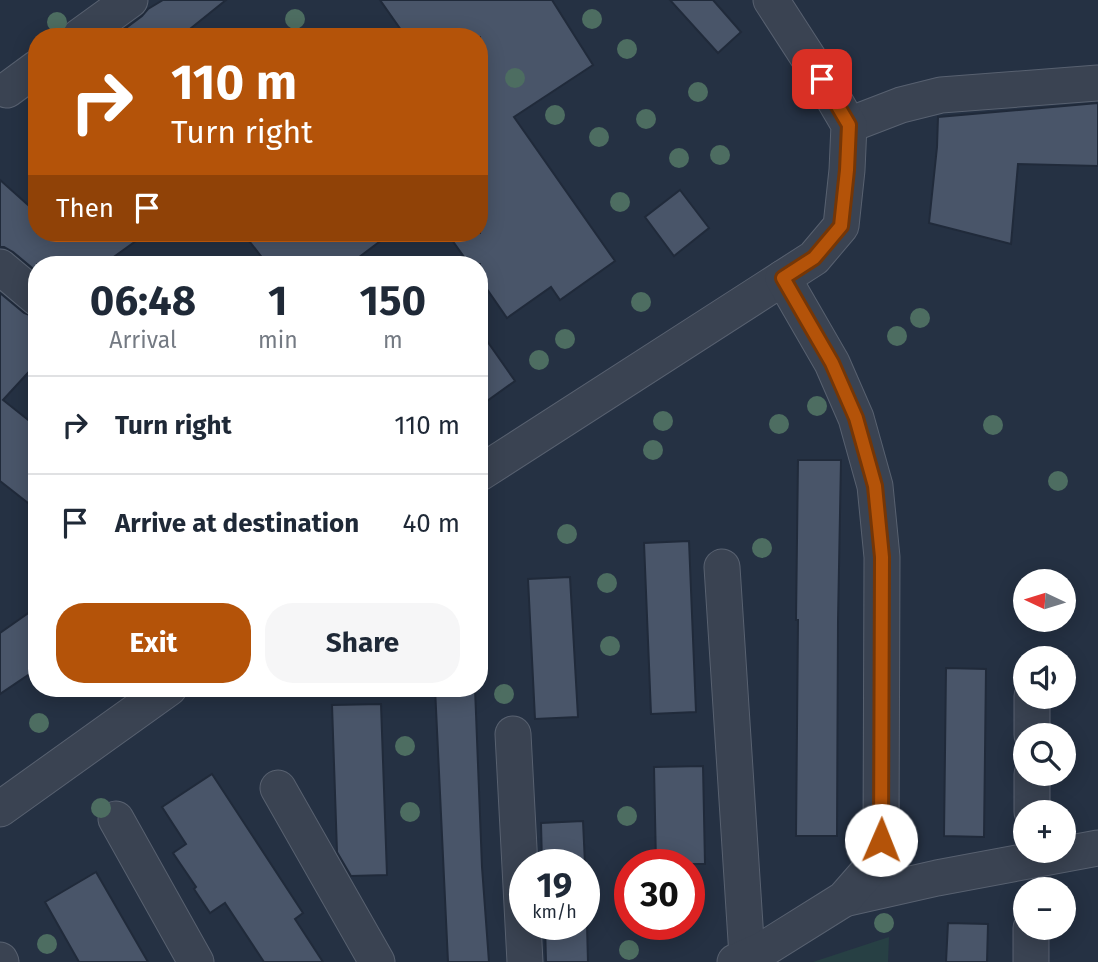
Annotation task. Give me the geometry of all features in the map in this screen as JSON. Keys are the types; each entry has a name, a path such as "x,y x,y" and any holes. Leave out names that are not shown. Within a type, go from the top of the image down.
{"street":[{"path":"91,28 130,0"},
{"path":"488,468 814,258 841,226 849,125 771,0"},
{"path":"7,90 28,75"},
{"path":"849,125 901,105 941,95 1098,83"},
{"path":"0,267 28,290"},
{"path":"722,567 741,959 764,949 844,899 872,867 881,840 882,557 875,486 856,418 832,363 783,278"},
{"path":"0,809 156,697"},
{"path":"513,734 525,962"},
{"path":"278,788 377,962"},
{"path":"116,819 196,962"},
{"path":"844,899 937,878 1032,867 1098,848"},
{"path":"1031,940 1031,962"}],"green space":[{"path":"889,937 888,962 813,962"}],"building":[{"path":"163,0 226,0 191,28 126,28"},
{"path":"380,0 552,0 593,65 514,117 615,261 560,300 551,287 507,318 488,291 488,256 463,256 453,242 488,242 488,28 400,28"},
{"path":"670,0 713,0 741,32 718,53"},
{"path":"1098,103 1098,166 1018,164 1011,244 929,223 938,117"},
{"path":"0,180 28,205 28,242 135,242 115,256 28,256 28,264 13,252 0,247"},
{"path":"680,190 709,228 674,256 645,217"},
{"path":"250,242 379,242 361,256 261,256"},
{"path":"0,293 28,315 28,373 3,400 28,420 28,503 0,481"},
{"path":"488,342 515,381 488,400"},
{"path":"798,460 841,460 837,836 796,836"},
{"path":"689,541 696,712 651,714 644,543"},
{"path":"570,577 578,717 535,719 528,579"},
{"path":"28,613 28,675 0,694 0,633"},
{"path":"946,668 986,669 984,837 944,836"},
{"path":"435,697 475,697 482,867 489,962 448,962"},
{"path":"381,704 387,875 351,876 337,852 332,705"},
{"path":"703,766 705,849 656,849 654,767"},
{"path":"212,774 303,913 295,919 323,962 264,962 225,903 210,913 194,889 196,887 173,853 186,844 162,807"},
{"path":"583,821 584,849 542,849 541,823"},
{"path":"96,872 148,962 79,962 45,902"},
{"path":"948,923 988,924 987,962 946,962"},
{"path":"545,940 587,940 588,962 546,962"}],"route":[{"path":"822,79 849,125 841,226 814,258 783,278 832,363 856,418 875,486 882,557 881,840"}]}
